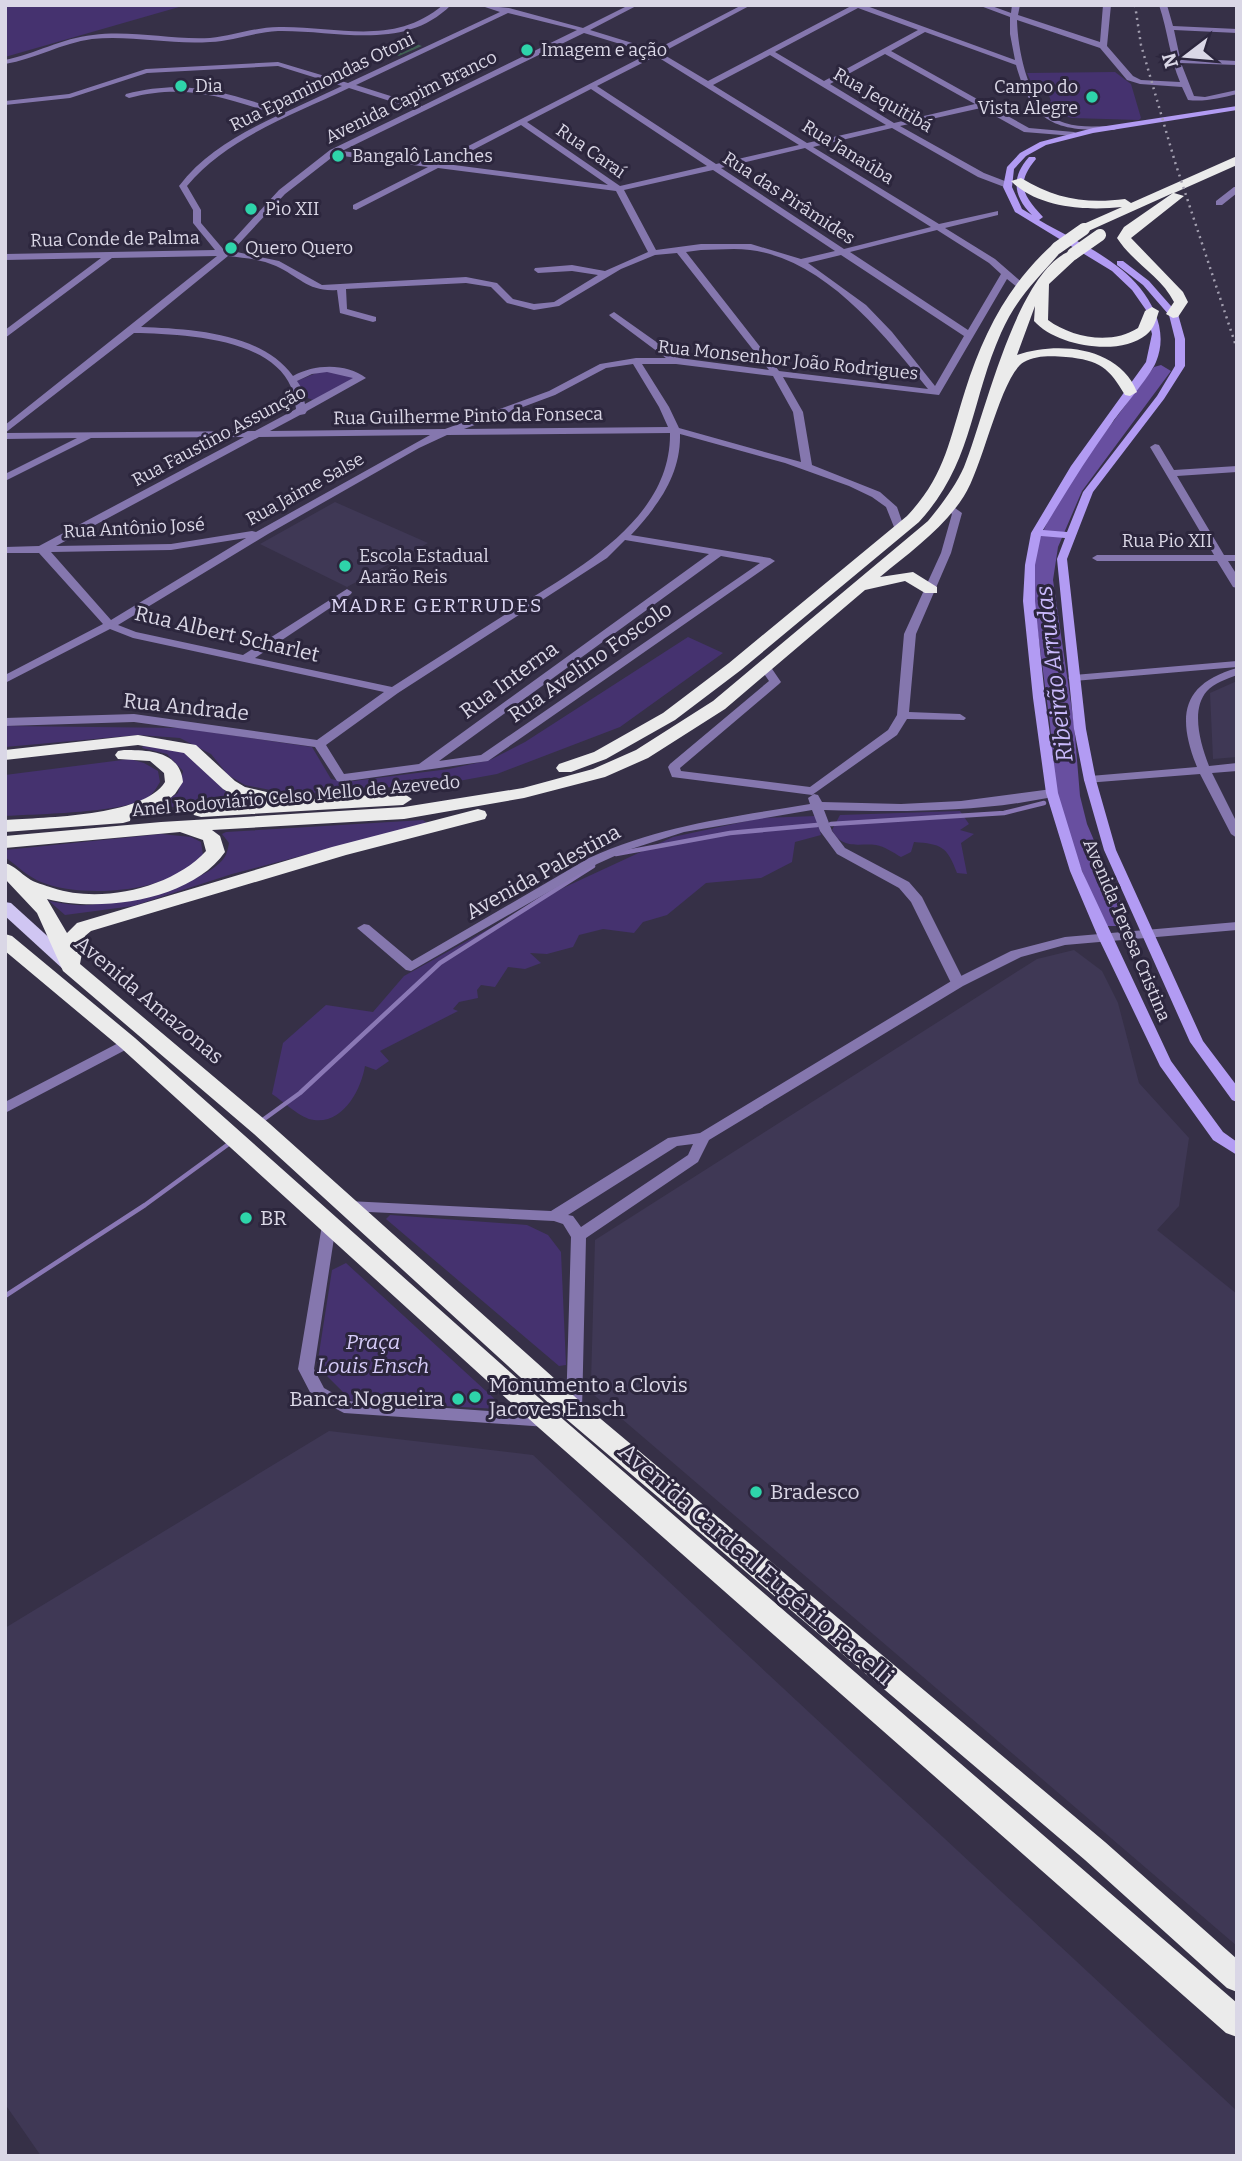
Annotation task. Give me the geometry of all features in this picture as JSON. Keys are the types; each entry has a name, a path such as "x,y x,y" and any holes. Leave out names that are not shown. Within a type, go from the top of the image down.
{"highway":[{"name":"Anel Rodoviário Celso Mello de Azevedo","path":"5,842 18,830 40,823 345,800 424,797 516,782 587,762 625,744 684,704 900,530 937,491 956,454 972,391 1006,306 1035,266 1084,229 1237,160"},
{"name":"Anel Rodoviário Celso Mello de Azevedo","path":"18,830 161,828 404,813 512,796 599,774 642,754 719,705 934,524 971,468 1025,312 1045,279 1100,235 1178,196 1237,171"},
{"path":"1011,179 1051,200 1069,205 1097,206 1144,200"},
{"path":"1173,314 1181,302 1174,286 1129,248 1124,238 1129,230 1178,196"},
{"path":"1045,279 1041,321 1048,328 1069,336 1097,341 1125,340 1146,329 1152,311"},
{"path":"999,384 1020,358 1051,353 1102,361 1123,375 1130,392"},
{"path":"856,590 907,575 931,590"},
{"path":"5,755 138,740 160,741 190,749 239,791 278,799 345,800"},
{"path":"5,768 136,754 155,756 173,771 174,782 169,792 148,805 40,823"},
{"path":"70,965 76,934 84,927 339,851 524,803 599,774"},
{"path":"23,884 69,898 124,895 179,879 208,864 216,852 211,836 161,828"},
{"path":"5,869 23,884 57,925 70,965"},
{"path":"5,940 128,1043"},
{"name":"Avenida Amazonas","path":"70,965 262,1129"},
{"name":"Avenida Cardeal Eugênio Pacelli","path":"128,1043 548,1421 1237,2024"},
{"name":"Avenida Cardeal Eugênio Pacelli","path":"262,1129 574,1411 1095,1851 1237,1978"}],"main road":[{"path":"1152,311 1120,272 1018,210 1010,199 1011,179 1028,150 1074,134 1237,108"},
{"path":"1011,179 1031,159 1059,145 1237,114"},
{"name":"Avenida Teresa Cristina","path":"1011,179 1022,199 1035,214 1126,267 1163,299 1173,314 1180,339 1180,366 1088,492 1067,536 1062,559 1074,678 1090,780 1110,850 1197,1042 1237,1097"},
{"name":"Avenida Teresa Cristina","path":"1152,311 1158,332 1157,346 1151,362 1076,466 1039,534 1029,601 1052,793 1076,871 1165,1063 1218,1136 1237,1150"},
{"path":"1039,534 1067,536"},
{"name":"Avenida Amazonas","path":"5,907 70,965"}],"street":[{"path":"5,62 93,37 214,40 244,32 285,29 352,33 396,32 425,23 448,5"},
{"name":"Rua Janaúba","path":"482,5 584,30 655,52 937,227 1020,285"},
{"name":"Rua Epaminondas Otoni","path":"224,253 197,223 197,210 183,186 197,169 227,145 283,114 520,5"},
{"name":"Avenida Capim Branco","path":"5,430 134,330 224,253 282,192 333,152 635,5"},
{"path":"356,207 748,5"},
{"path":"709,84 856,5 1017,63"},
{"path":"981,5 1103,46 1130,78 1140,82 1184,85"},
{"path":"1016,5 1012,17 1017,63 1042,112 1054,122 1070,127 1114,128"},
{"path":"1103,46 1107,5"},
{"path":"1163,5 1171,27 1175,60 1191,98 1197,100 1237,92"},
{"path":"1171,27 1237,31"},
{"path":"825,84 925,29"},
{"path":"885,51 1027,130 1074,134"},
{"name":"Rua Jequitibá","path":"770,52 981,175 1011,179"},
{"path":"1175,60 1237,63"},
{"path":"5,103 70,96 146,71 278,64 421,108"},
{"path":"129,96 153,89 181,86 202,89 283,114"},
{"name":"Rua das Pirâmides","path":"592,86 970,336"},
{"path":"333,152 619,189 982,105"},
{"name":"Rua Caraí","path":"520,121 619,189 653,253"},
{"path":"1027,130 1031,139 1028,150"},
{"path":"981,175 1011,179"},
{"path":"1219,203 1237,189"},
{"path":"802,262 995,213"},
{"name":"Rua Conde de Palma","path":"5,257 224,253 269,259 287,268 304,283 322,288 466,280 494,285 510,301 534,307 556,304 608,274 653,253 678,249 751,247 802,262"},
{"path":"678,249 775,373 796,407 804,436 807,468"},
{"path":"5,335 108,257"},
{"path":"802,262 863,307 889,334 936,393 1006,273"},
{"path":"538,270 572,268 608,274"},
{"path":"341,288 342,311 373,319"},
{"path":"614,315 676,360"},
{"path":"5,317 24,321"},
{"path":"134,330 169,331 232,342 269,358 294,379 302,395 302,412"},
{"name":"Rua Monsenhor João Rodrigues","path":"636,361 676,360 936,393"},
{"path":"319,744 394,691 603,556 624,537 657,495 675,457 675,430 636,361"},
{"name":"Rua Jaime Salse","path":"5,680 110,625 264,532 438,435 552,393 603,366 636,361"},
{"name":"Rua Faustino Assunção","path":"42,549 361,378 345,371 307,371 294,379"},
{"name":"Rua Guilherme Pinto da Fonseca","path":"5,436 438,435 675,430 717,439 807,468 879,496 891,506 900,530"},
{"path":"5,478 90,435"},
{"path":"1155,447 1219,559 1237,585"},
{"path":"1169,472 1237,469"},
{"path":"764,665 775,682 674,767 676,774 812,790 893,732 904,715 910,634 946,553 957,513 947,506"},
{"name":"Rua Antônio José","path":"5,550 171,547 264,532"},
{"path":"624,537 718,553"},
{"name":"Rua Albert Scharlet","path":"42,549 110,625 133,635 394,691"},
{"name":"Rua Avelino Foscolo","path":"422,767 484,758 770,561 718,553"},
{"name":"Rua Interna","path":"319,744 341,778 422,767 718,553"},
{"name":"Rua Pio XII","path":"1097,558 1237,558"},
{"path":"245,659 347,592"},
{"path":"1074,678 1237,664"},
{"path":"1237,671 1217,678 1201,690 1194,705 1195,740 1202,771 1237,834"},
{"path":"904,715 960,719"},
{"name":"Rua Andrade","path":"5,722 134,718 319,744"},
{"path":"1090,780 1237,767"},
{"path":"812,790 825,831 841,851 904,885 917,901 957,983"},
{"name":"Avenida Palestina","path":"364,928 411,967 624,847 682,829 817,806 901,808 961,805 1052,793"},
{"path":"554,1216 673,1142 704,1137 957,983 1016,954 1065,941 1237,926"},
{"path":"5,1108 128,1043"},
{"path":"579,1236 693,1158 704,1137"},
{"path":"348,1206 554,1216 568,1220 579,1236 574,1411"},
{"path":"329,1225 306,1368 318,1392 344,1407 548,1421"}],"shaded area":[{"name":"Escola Estadual Aarão Reis","path":"335,502 428,543 347,587 260,544"},
{"path":"1237,681 1237,757 1213,759 1210,693"},
{"path":"1074,950 1102,971 1118,1003 1139,1083 1189,1138 1179,1206 1157,1230 1237,1294 1237,1946 594,1395 591,1382 595,1240 1037,959"},
{"path":"329,1431 533,1455 1237,2111 1237,2156 41,2156 5,2104 5,1628"}],"green space":[{"path":"5,5 186,5 5,57"},
{"name":"Campo do Vista Alegre","path":"1115,72 1131,84 1141,118 1139,120 1072,118 1063,116 1060,109 1046,109 1044,106 1051,101 1048,93 1036,93 1027,73"},
{"path":"321,371 347,373 358,380 313,400 302,396 297,381"},
{"path":"688,637 723,653 620,727 497,774 453,782 295,795 245,785 228,775 211,754 180,738 139,735 5,747 5,726 183,728 312,747 331,779 345,782 449,769 490,760 525,742"},
{"path":"143,746 189,754 228,794 246,802 155,808 178,793 183,771 167,754 142,748"},
{"path":"130,759 158,771 159,784 150,796 139,802 81,812 5,816 5,775"},
{"path":"960,811 969,824 960,830 974,834 961,843 967,874 957,873 946,852 931,844 914,842 911,852 901,857 879,846 846,843 832,830 840,815"},
{"path":"816,816 821,835 795,842 792,862 761,878 706,883 667,915 643,922 634,933 603,929 579,935 573,947 547,954 530,953 541,963 525,969 508,967 495,987 481,985 477,990 478,998 459,1002 453,1009 458,1011 380,1051 389,1061 376,1070 365,1066 355,1095 334,1117 324,1120 309,1119 272,1094 283,1043 326,1005 373,1012 404,976 563,888 673,837 761,818"},
{"path":"423,820 427,823 232,874 133,906 65,915 49,901 77,905 101,904 181,884 214,868 224,858 229,843 222,834 226,832"},
{"path":"161,834 191,837 201,842 203,855 189,868 171,878 126,889 103,891 59,887 36,880 5,857 5,850"},
{"name":"Praça Louis Ensch","path":"390,1215 527,1225 548,1235 561,1252 566,1365 559,1366 386,1219"},
{"name":"Praça Louis Ensch","path":"346,1263 498,1402 498,1409 352,1401 317,1366 332,1270"}],"building":[{"path":"402,39 422,46 399,56 377,49"}],"waterway":[{"name":"Ribeirão Arrudas","path":"1115,920 1075,824 1068,796 1062,724 1042,580 1047,547 1072,490 1161,371"},
{"path":"1057,798 1068,796"},
{"path":"831,824 1004,813 1044,803"},
{"path":"616,854 730,833 817,825"},
{"path":"260,1122 300,1093 440,963 593,866"},
{"path":"5,1296 145,1205 230,1143"}],"railway":[{"path":"1135,5 1141,45 1175,162 1237,349"}],"place":[{"name":"Imagem e ação","path":"527,50"},
{"name":"Dia","path":"181,86"},
{"name":"Campo do Vista Alegre","path":"1092,97"},
{"name":"Bangalô Lanches","path":"338,156"},
{"name":"Pio XII","path":"251,209"},
{"name":"Quero Quero","path":"231,248"},
{"name":"Escola Estadual Aarão Reis","path":"345,566"},
{"name":"BR","path":"246,1218"},
{"name":"Monumento a Clovis Jacoves Ensch","path":"475,1397"},
{"name":"Banca Nogueira","path":"458,1399"},
{"name":"Bradesco","path":"756,1492"}],"district":[{"name":"MADRE GERTRUDES","path":"437,605"}]}
